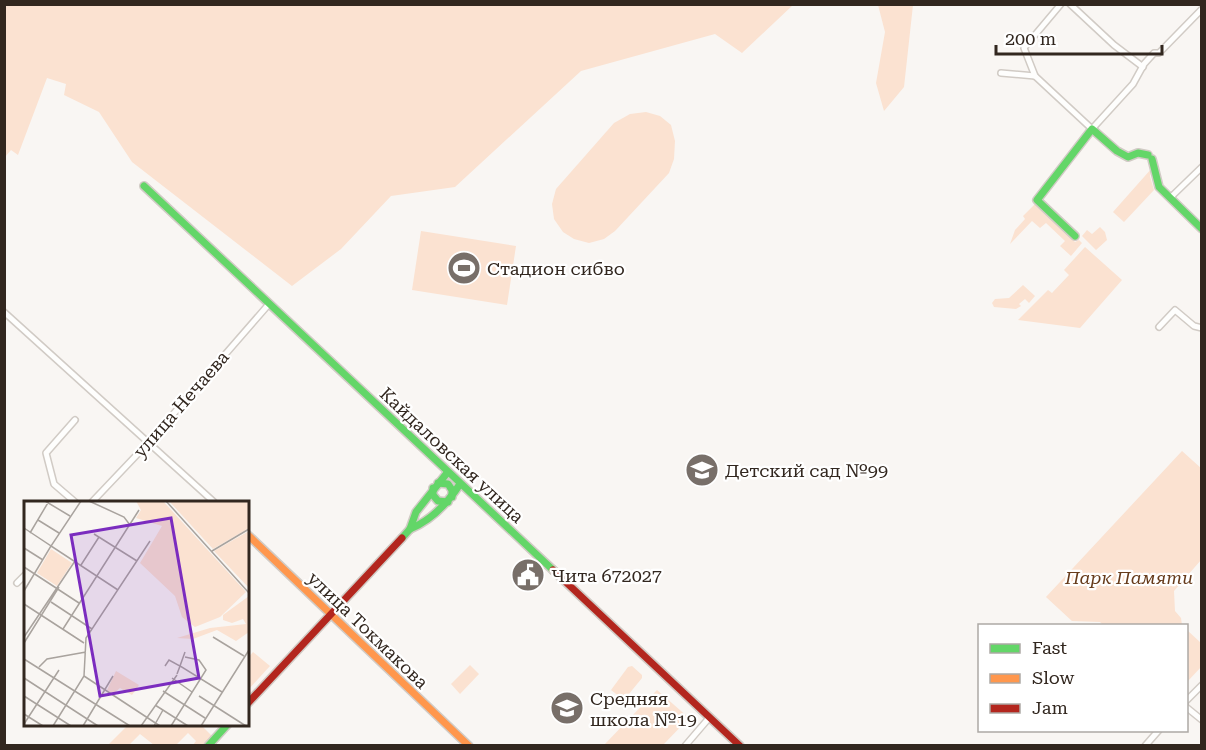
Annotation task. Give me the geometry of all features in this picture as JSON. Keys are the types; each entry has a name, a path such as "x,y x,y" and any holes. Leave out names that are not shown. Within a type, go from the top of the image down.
{"street":[{"path":"1061,4 1024,48 1035,76 1117,151 1128,157 1138,153 1150,157 1160,188 1202,229"},
{"path":"1070,4 1114,45 1143,67"},
{"path":"1075,236 1037,200 1092,129 1133,84 1154,54 1160,53 1202,9"},
{"path":"1001,73 1035,76"},
{"path":"1170,198 1202,166"},
{"name":"Кайдаловская улица","path":"144,186 740,746"},
{"name":"улица Нечаева","path":"93,501 149,442 269,304"},
{"path":"1159,327 1175,310 1194,326 1202,328"},
{"path":"5,313 213,501"},
{"path":"74,501 54,484 46,453 75,420"},
{"path":"249,702 410,529 416,512 447,472"},
{"path":"436,486 448,484 453,490 450,499"},
{"path":"410,529 426,524 450,499 460,484"},
{"path":"436,486 433,495 438,501 450,499"},
{"name":"улица Токмакова","path":"249,536 469,746"},
{"path":"17,583 24,576"},
{"path":"1188,699 1202,685"},
{"path":"1188,709 1202,720"},
{"path":"685,746 709,718"},
{"path":"208,746 226,726"},
{"path":"1144,746 1157,732"}],"green space":[{"path":"5,4 793,5 742,53 715,34 581,71 455,187 391,196 341,249 292,286 132,162 99,112 64,95 66,84 47,78 18,155 11,150 5,157"},
{"path":"878,5 913,5 904,87 884,111 876,83 885,32"},
{"path":"646,112 660,116 671,125 675,141 674,159 669,173 615,231 604,239 589,243 574,239 563,232 554,219 552,204 556,189 614,123 630,114"},
{"path":"1152,168 1150,176 1154,190 1124,222 1113,212"},
{"path":"1036,203 1075,242 1079,240 1082,243 1071,256 1060,246 1065,241 1046,223 1040,228 1032,221 1010,244 1015,230 1025,219 1023,216"},
{"path":"1100,227 1105,232 1107,240 1096,250 1082,236 1087,230 1092,234"},
{"path":"421,231 516,246 507,305 412,290"},
{"path":"1085,247 1122,280 1080,328 1018,320 1048,290 1052,293 1069,275 1064,270"},
{"path":"1023,285 1035,296 1029,303 1025,299 1016,309 994,307 992,303 995,299 1009,298"},
{"name":"Парк Памяти","path":"1182,451 1202,469 1201,560 1174,591 1175,611 1181,618 1182,624 1102,624 1072,621 1046,597"},
{"name":"Парк Памяти","path":"1188,631 1201,643 1202,666 1188,681"},
{"path":"253,652 270,666 249,689 249,657"},
{"path":"470,665 479,674 460,694 451,684"},
{"path":"632,666 642,675 642,678 624,700 611,690 628,667"},
{"path":"657,690 689,718 663,745 604,745"},
{"path":"127,726 202,726 212,736 203,745 193,745 196,741 188,733 176,745 154,745 140,734 131,745 108,745"}],"traffic: fast":[{"path":"1075,236 1037,200 1092,129 1117,151 1128,157 1138,153 1148,155"},
{"path":"1152,159 1159,187 1202,229"},
{"path":"144,186 553,570"},
{"path":"402,538 410,529 416,512 447,473"},
{"path":"438,483 448,484 452,490 452,497"},
{"path":"410,529 438,511 460,484"},
{"path":"433,488 433,495 438,501 448,502"},
{"path":"208,746 226,726"}],"traffic: slow":[{"path":"249,536 469,746"}],"traffic: jam":[{"path":"249,702 402,538"},
{"path":"553,570 740,746"}],"place":[{"name":"Стадион сибво","path":"464,268"},
{"name":"Детский сад №99","path":"702,470"},
{"name":"Чита 672027","path":"528,575"},
{"name":"Средняя школа №19","path":"567,708"}]}
